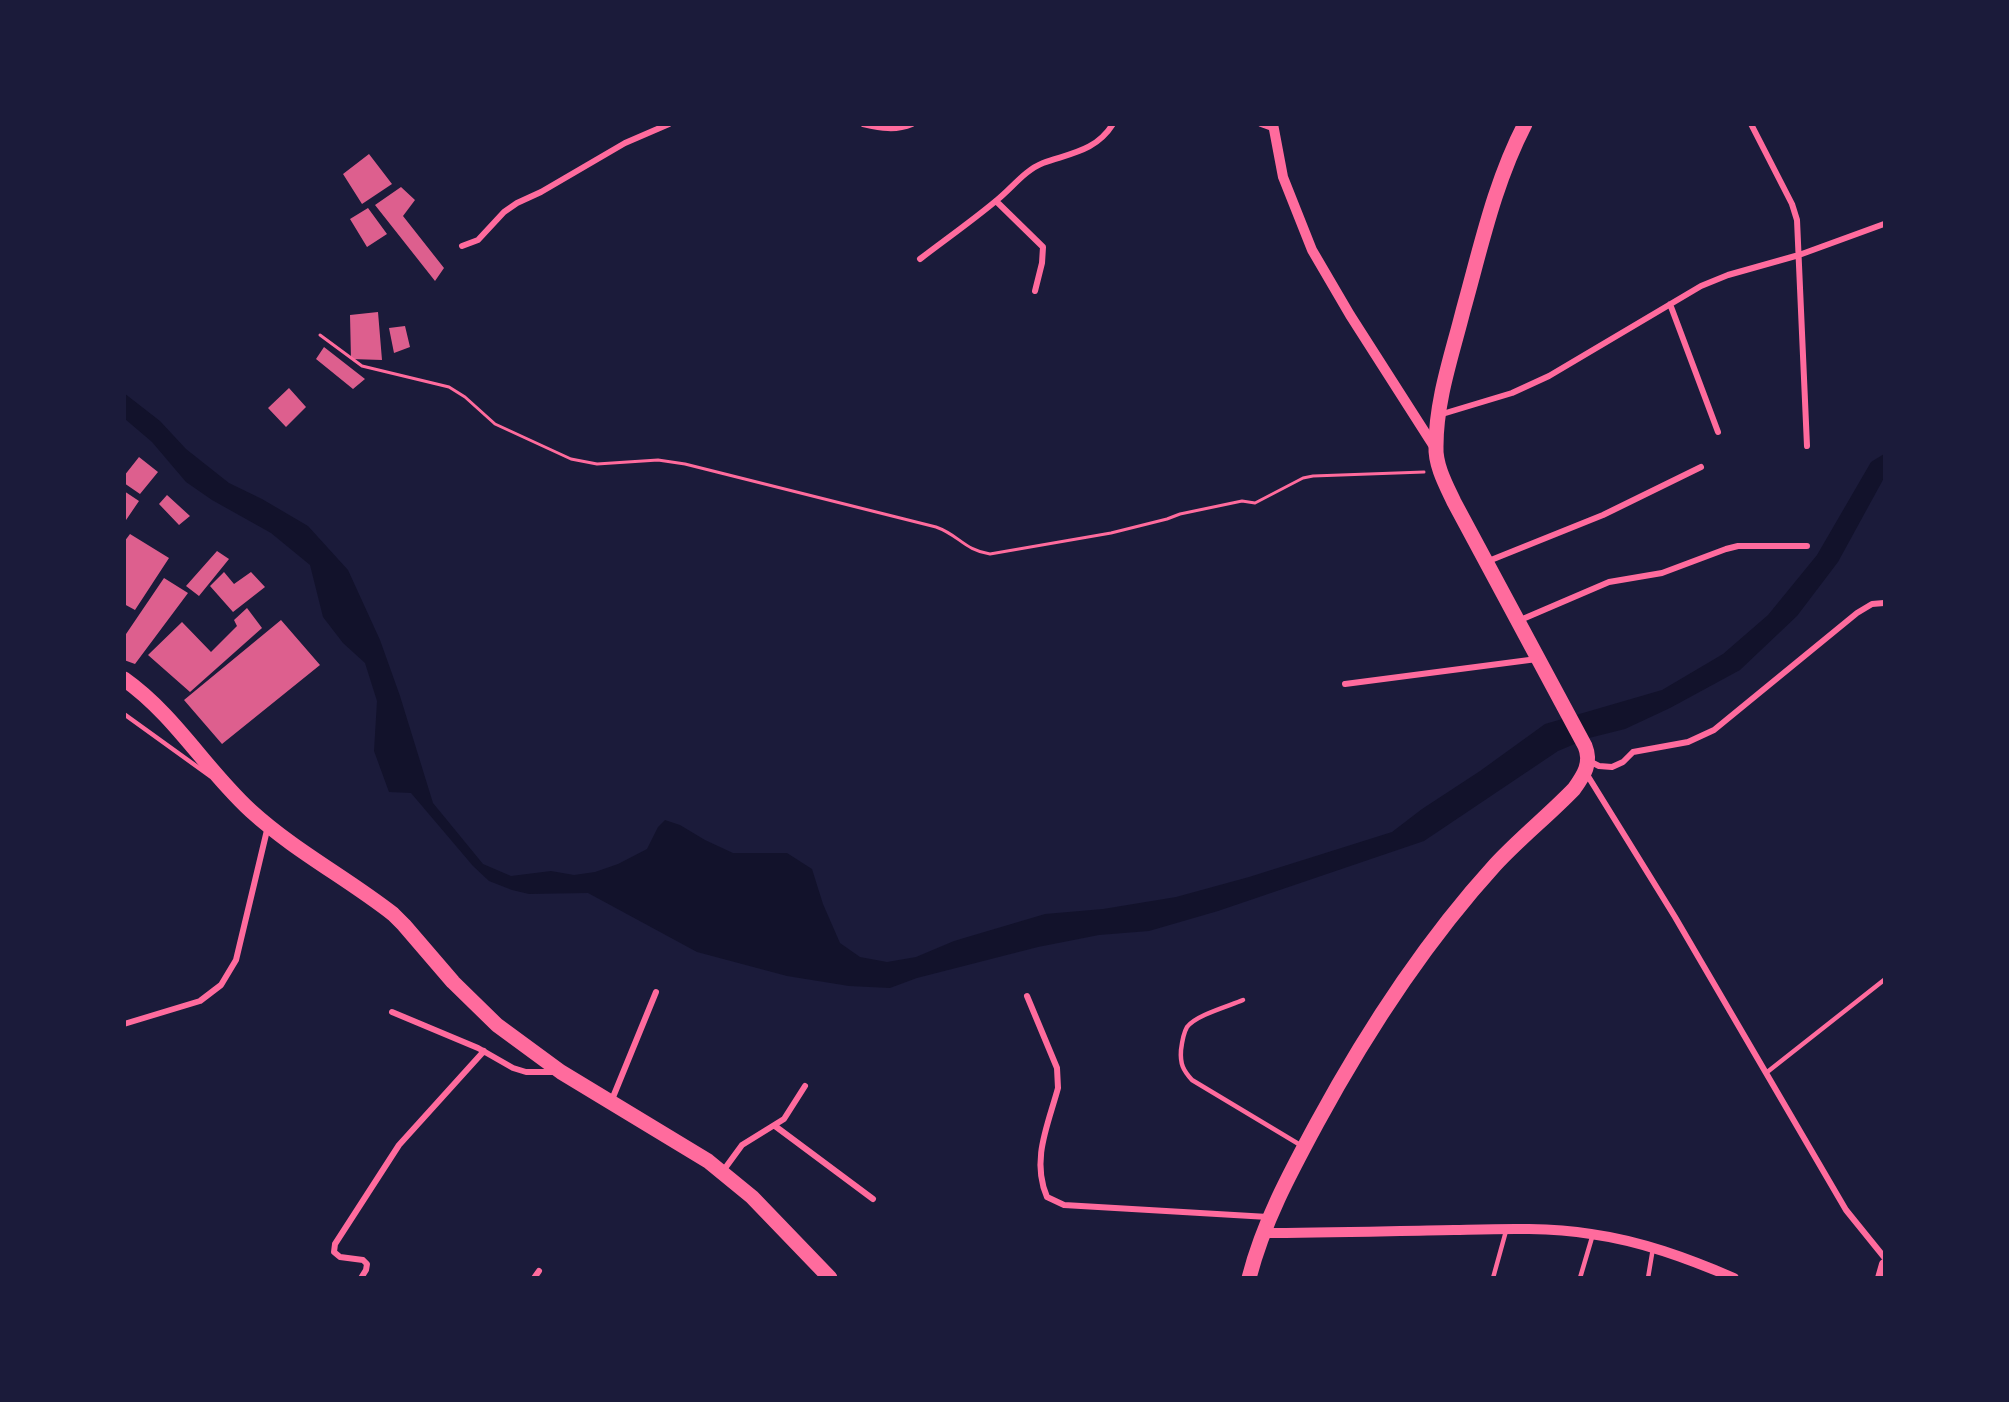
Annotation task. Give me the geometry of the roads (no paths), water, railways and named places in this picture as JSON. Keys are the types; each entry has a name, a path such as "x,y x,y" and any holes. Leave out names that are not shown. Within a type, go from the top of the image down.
{"main road":[{"path":"1249,1278 1262,1233 1304,1147 1333,1094 1406,976 1442,926 1497,864 1574,789 1586,760 1538,659 1454,502 1441,471 1435,448 1450,362 1495,194 1526,124"},
{"path":"124,679 160,708 228,789 268,825 393,914 470,1000 497,1025 561,1072 676,1140 722,1172 752,1197 830,1278"}],"street":[{"path":"462,246 478,240 504,212 517,203 541,192 625,143 669,124"},
{"path":"863,124 884,129 897,129 912,124"},
{"path":"920,259 996,201 1028,171 1042,164 1086,150 1097,143 1113,124"},
{"path":"1261,124 1273,126 1282,177 1312,250 1356,325 1435,448"},
{"path":"1751,124 1792,204 1797,220 1807,446"},
{"path":"996,201 1043,247 1042,263 1035,291"},
{"path":"1439,415 1512,393 1549,376 1701,286 1728,275 1799,255 1884,224"},
{"path":"1670,304 1718,432"},
{"path":"1486,562 1603,515 1701,466"},
{"path":"1517,621 1610,582 1662,573 1726,549 1738,546 1807,546"},
{"path":"1586,760 1599,766 1612,767 1623,762 1634,752 1688,742 1714,730 1857,613 1872,604 1884,603"},
{"path":"1345,684 1538,659"},
{"path":"1586,760 1846,1210 1884,1257"},
{"path":"124,1024 200,1001 221,985 236,960 268,825"},
{"path":"611,1102 656,992"},
{"path":"1027,996 1059,1078 1039,1158 1041,1182 1047,1197 1064,1205 1269,1217"},
{"path":"392,1012 484,1051 513,1068 526,1072 561,1072"},
{"path":"361,1278 367,1264 363,1260 340,1257 334,1252 335,1244 399,1145 484,1051"},
{"path":"722,1172 742,1145 784,1119 805,1086"},
{"path":"775,1126 873,1199"},
{"path":"1262,1233 1506,1229 1564,1231 1593,1234 1675,1253 1734,1278"},
{"path":"1880,1278 1884,1264"},
{"path":"534,1278 539,1271"}],"lane":[{"path":"124,714 228,789"},
{"path":"1766,1072 1884,980"},
{"path":"1243,1000 1193,1021 1186,1029 1180,1061 1184,1071 1192,1080 1304,1147"},
{"path":"1493,1278 1506,1229"},
{"path":"1580,1278 1593,1234"},
{"path":"1648,1278 1653,1247"}]}
